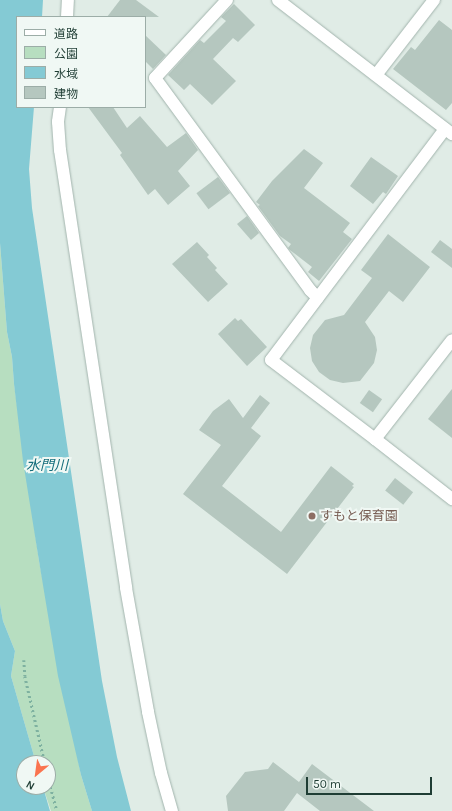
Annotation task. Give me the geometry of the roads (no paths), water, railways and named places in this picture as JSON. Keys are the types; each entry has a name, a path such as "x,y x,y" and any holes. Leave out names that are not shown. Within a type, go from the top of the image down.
{"street":[{"path":"67,16 68,0"},
{"path":"227,0 155,78 310,290 318,298"},
{"path":"278,0 449,131 271,360 452,499"},
{"path":"376,75 434,0"},
{"path":"60,108 58,122 60,150 126,588 148,712 161,773 172,811"},
{"path":"374,439 452,340"}],"water":[{"name":"水門川","path":"0,0 43,0 42,16 16,16 16,108 34,108 29,169 32,208 102,681 117,757 131,811 92,811 81,775 58,676 23,461 12,357 7,332 0,243"},
{"path":"0,604 3,621 15,651 11,676 34,755 16,755 16,795 45,795 50,811 0,811"}],"place":[{"name":"すもと保育園","path":"312,516"}]}
